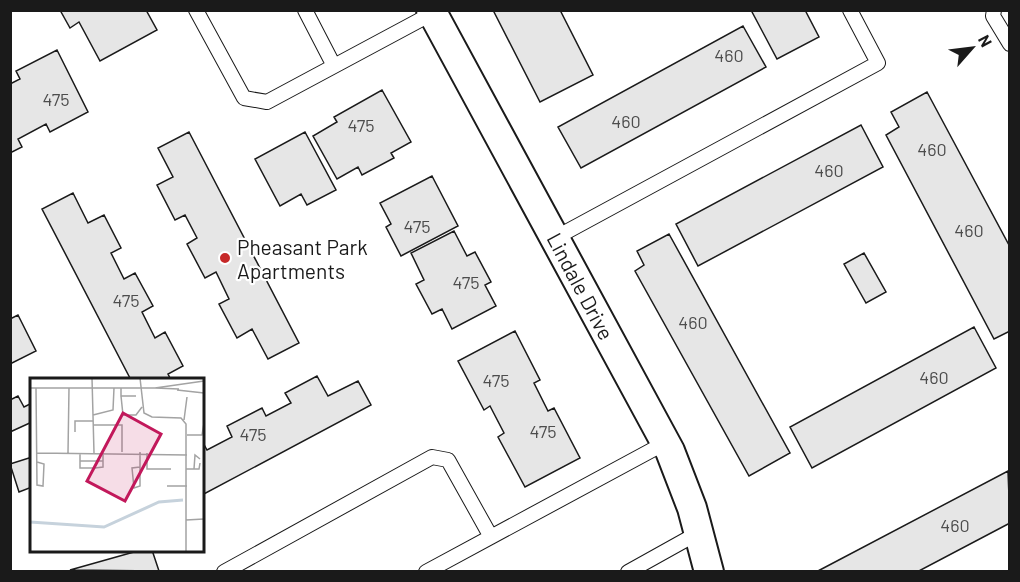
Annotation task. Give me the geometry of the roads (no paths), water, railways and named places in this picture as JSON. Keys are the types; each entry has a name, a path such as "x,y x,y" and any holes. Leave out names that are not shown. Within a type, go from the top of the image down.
{"street":[{"name":"Lindale Drive","path":"432,12 665,443 698,533 709,572"}],"lane":[{"path":"196,10 244,98 250,101 267,102 432,12"},
{"path":"305,10 334,66"},
{"path":"555,238 878,63 850,10"},
{"path":"994,10 993,16 1010,44"},
{"path":"426,572 665,443"},
{"path":"224,572 432,457 448,460 491,537"},
{"path":"628,572 698,533"}],"place":[{"name":"Pheasant Park Apartments","path":"225,258"}]}
